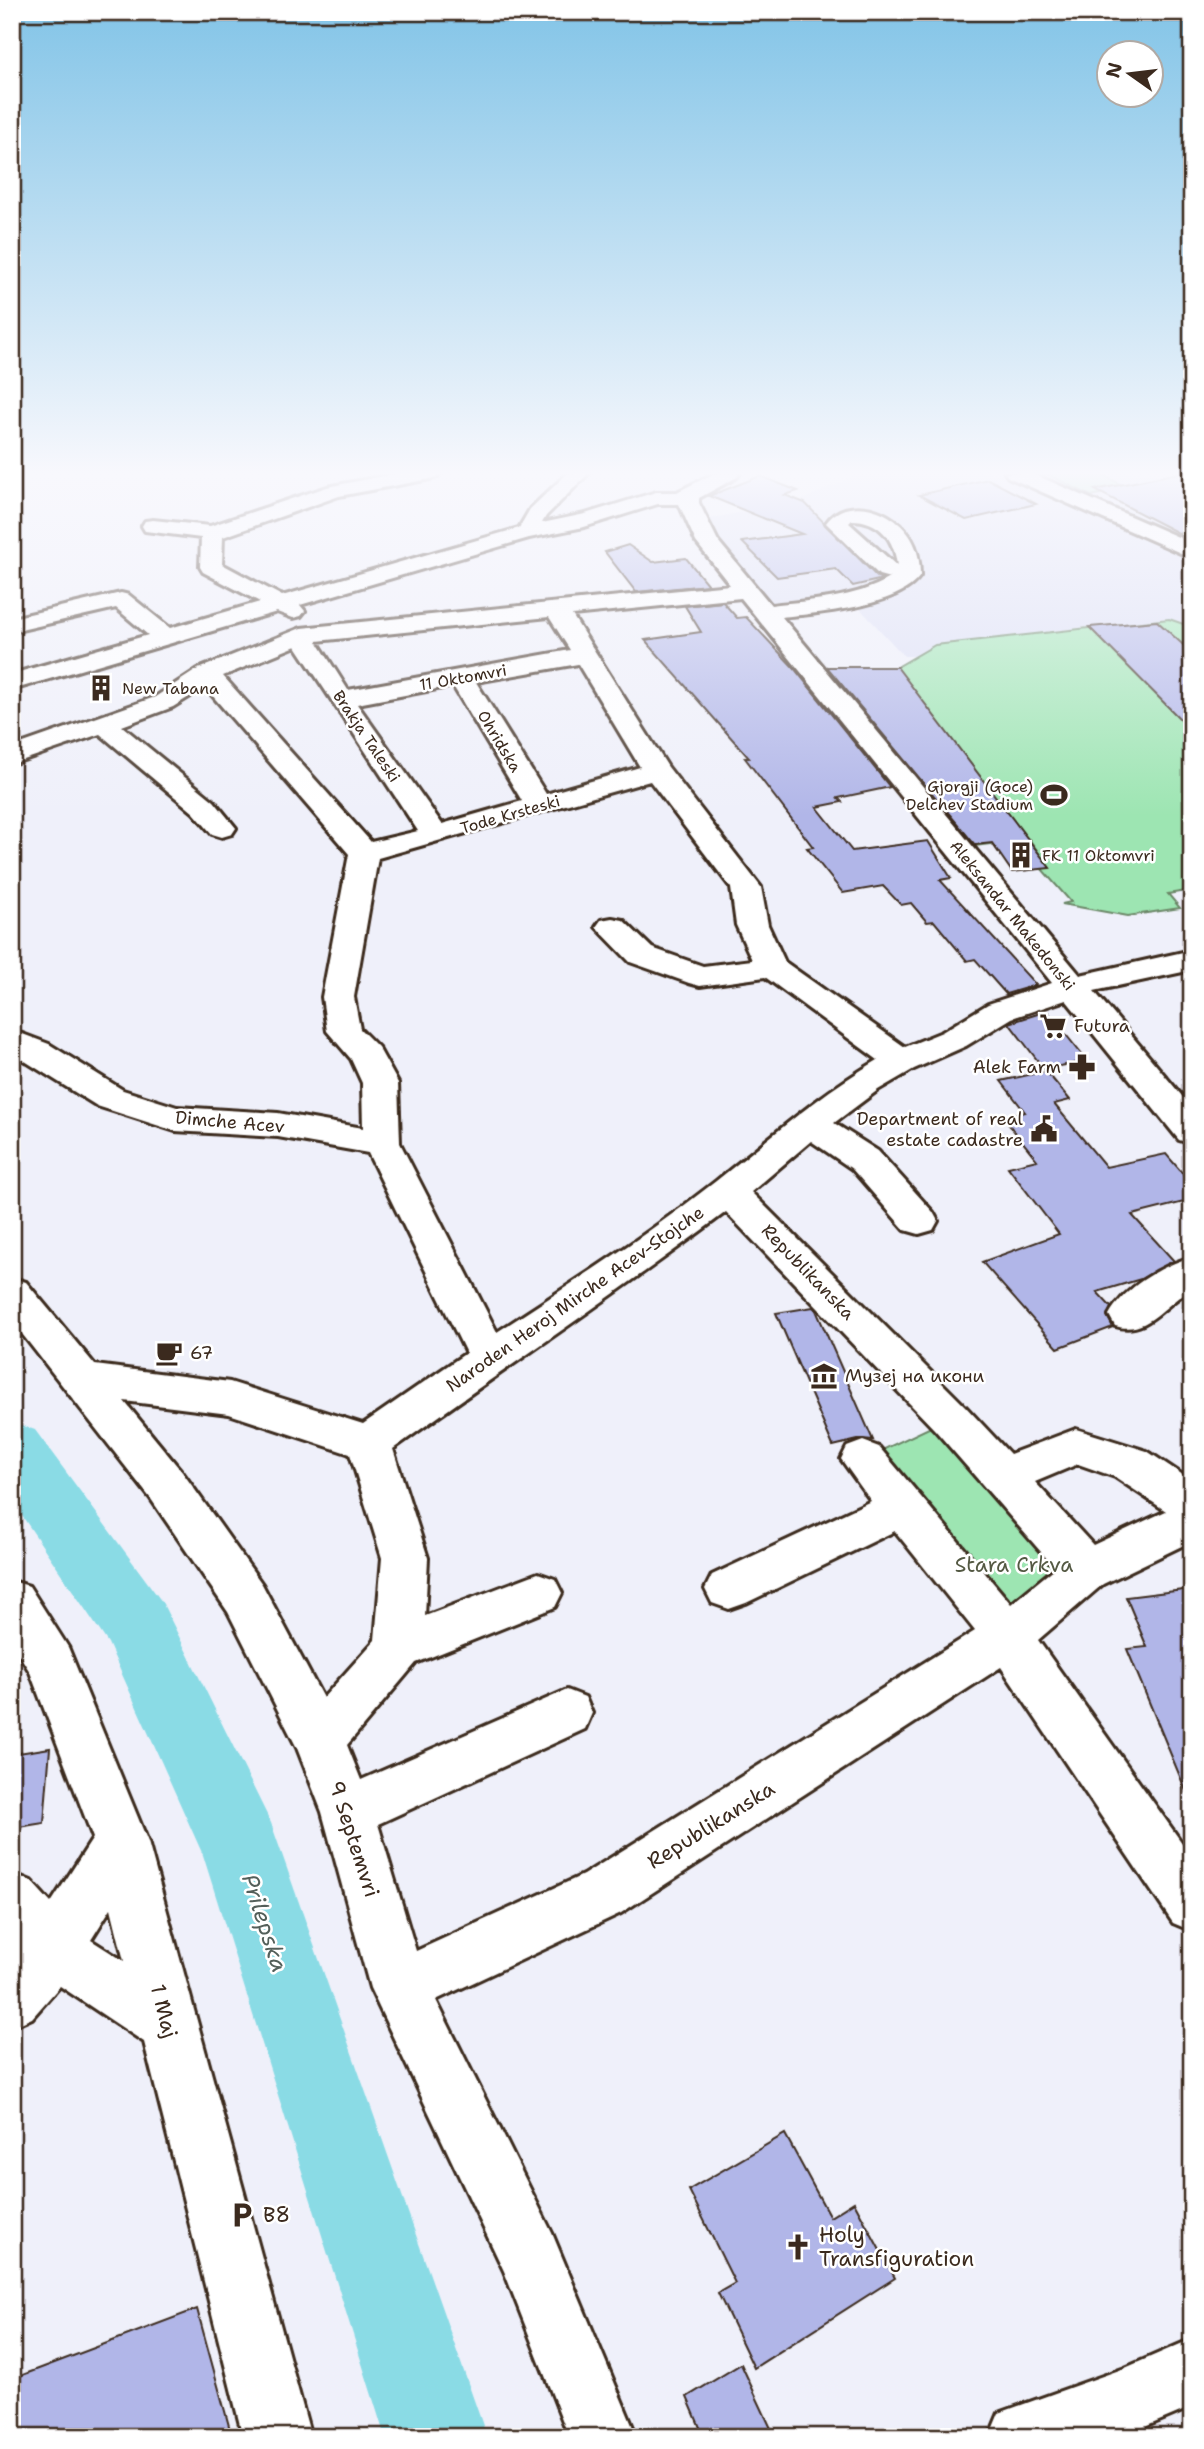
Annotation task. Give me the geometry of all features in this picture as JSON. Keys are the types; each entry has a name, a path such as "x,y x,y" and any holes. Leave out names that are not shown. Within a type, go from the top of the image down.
{"street":[{"path":"250,587 282,604 312,634"},
{"path":"12,682 339,587"},
{"name":"Aleksandar Makedonski","path":"746,587 1192,1132"},
{"path":"767,612 851,599 889,587"},
{"path":"12,755 164,702 207,674 312,634 748,590"},
{"path":"12,625 121,600 167,638"},
{"path":"558,610 656,771 746,887 752,925 771,967 902,1061"},
{"name":"Brakja Taleski","path":"312,634 341,699 435,835"},
{"name":"11 Oktomvri","path":"341,699 585,655"},
{"path":"207,674 365,853 338,997 344,1031 366,1055 380,1083 382,1143 489,1358"},
{"name":"Ohridska","path":"460,677 539,805"},
{"path":"104,724 204,807 222,828"},
{"name":"Tode Krsteski","path":"365,853 656,771"},
{"path":"612,927 641,955 699,976 771,967"},
{"name":"Naroden Heroj Mirche Acev-Stojche","path":"369,1443 489,1358 618,1273 728,1191 809,1123 866,1082 902,1061 954,1039 1000,1011 1072,988 1192,960"},
{"name":"Dimche Acev","path":"12,1040 37,1052 110,1098 174,1119 278,1125 382,1143"},
{"path":"809,1123 865,1160 919,1221"},
{"name":"Republikanska","path":"728,1191 950,1419 1086,1570"},
{"path":"1129,1315 1165,1285 1192,1271"},
{"name":"9 Septemvri","path":"12,1292 167,1486 245,1598 319,1740 348,1812 400,1988 530,2255 603,2437"},
{"path":"81,1380 230,1398 369,1443 405,1558 399,1648"},
{"path":"1001,1477 1076,1446 1131,1464 1192,1505"},
{"path":"863,1459 1008,1636 1192,1904"},
{"path":"729,1589 902,1507"},
{"name":"Republikanska","path":"400,1988 602,1894 1008,1636 1086,1570 1192,1520"},
{"path":"319,1740 399,1648 538,1593"},
{"name":"1 Maj","path":"12,1601 51,1662 121,1842 166,2022 277,2437"},
{"path":"348,1812 568,1713"},
{"path":"12,1998 54,1949 121,1842"},
{"path":"12,1900 54,1949 166,2022"},
{"path":"1023,2437 1133,2399 1192,2372"}],"shaded area":[{"path":"749,587 1192,587 1192,627 1169,619 1089,627 935,645 917,656 904,656 851,599 767,612"}],"green space":[{"name":"Gjorgji (Goce) Delchev Stadium","path":"1169,619 1192,627 1192,890 1168,894 1180,908 1128,916 1062,904 1071,902 1041,868 1049,867 1029,839 959,848 813,667 897,667 935,645"},
{"name":"Stara Crkva","path":"950,1418 1086,1570 1008,1636 863,1459"}],"building":[{"path":"632,587 684,587 636,592"},
{"path":"723,602 737,618 746,617 794,668 890,787 838,798 842,802 817,807 852,851 928,841 951,878 940,880 1036,985 1006,994 975,959 967,961 934,921 927,922 911,903 901,905 883,886 843,893 807,848 813,847 745,758 749,758 645,640 701,632 685,606"},
{"path":"1157,621 1192,653 1192,731 1089,627"},
{"path":"827,667 897,667 1050,868 1012,872 992,843 975,845"},
{"path":"1047,1011 1087,1061 1044,1069 1009,1023"},
{"path":"1046,1071 1070,1100 1054,1104 1106,1167 1166,1154 1192,1184 1192,1200 1132,1215 1174,1261 1141,1279 1097,1292 1111,1307 1107,1316 1113,1327 1058,1348 982,1262 1059,1234 1008,1167 1037,1160 1003,1117 1025,1112 1001,1081"},
{"name":"Музеј на икони","path":"813,1307 873,1440 862,1439 833,1446 776,1313"},
{"path":"1192,1589 1191,1803 1127,1649 1147,1647 1126,1597"},
{"path":"50,1748 44,1823 12,1828 12,1754"},
{"name":"Holy Transfiguration","path":"785,2134 830,2217 854,2202 895,2278 754,2368 718,2293 735,2283 689,2190"},
{"path":"197,2309 232,2437 12,2437 12,2379"},
{"path":"741,2364 775,2437 704,2437 687,2397"}],"waterway":[{"name":"Prilepska","path":"12,1448 136,1624 242,1851 436,2437"}],"place":[{"name":"New Tabana","path":"101,688"},
{"name":"Gjorgji (Goce) Delchev Stadium","path":"1054,795"},
{"name":"FK 11 Oktomvri","path":"1021,855"},
{"name":"Futura","path":"1053,1026"},
{"name":"Alek Farm","path":"1082,1067"},
{"name":"Department of real estate cadastre","path":"1044,1129"},
{"name":"67","path":"169,1353"},
{"name":"Музеј на икони","path":"824,1376"},
{"name":"B8","path":"242,2215"},
{"name":"Holy Transfiguration","path":"798,2247"}]}
